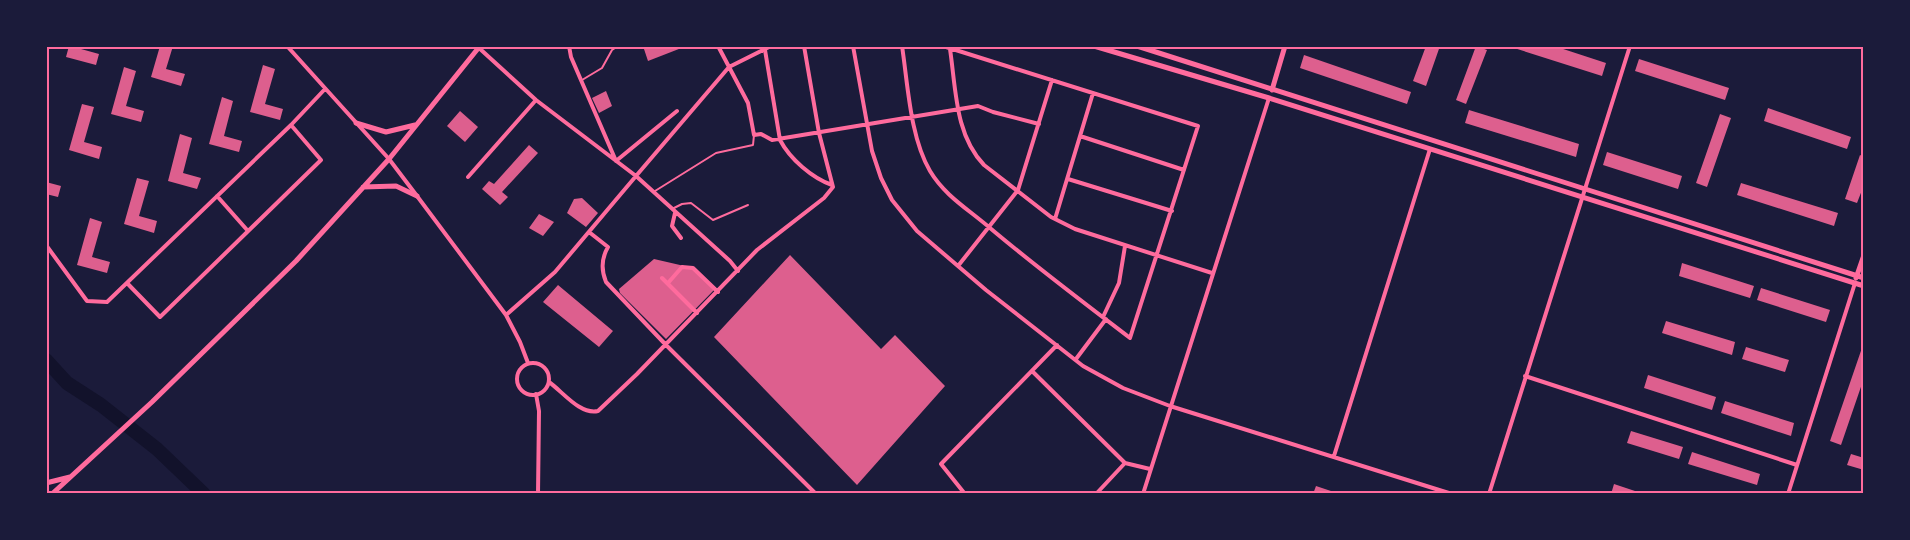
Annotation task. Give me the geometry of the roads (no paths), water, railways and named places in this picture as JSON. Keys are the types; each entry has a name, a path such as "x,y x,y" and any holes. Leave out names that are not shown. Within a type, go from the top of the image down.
{"street":[{"path":"287,46 389,159 506,315 528,363"},
{"path":"569,46 571,57 616,161"},
{"path":"718,46 748,103 754,135 761,134 772,140 978,106 1038,124"},
{"path":"506,315 555,272 729,67 771,46"},
{"path":"549,382 584,410 598,411 666,345 757,250 824,198 832,185 819,133 804,46"},
{"path":"853,46 872,151 881,178 892,200 917,231 986,290 1076,360 1123,388 1170,406 1452,494"},
{"path":"902,46 913,116 921,149 930,170 940,185 958,204 1010,246 1130,338 1198,126 943,46"},
{"path":"1095,46 1430,148 1863,286"},
{"path":"1137,46 1860,277"},
{"path":"1143,494 1285,46"},
{"path":"1489,494 1630,46"},
{"path":"52,494 152,402 296,261 389,159 480,47 536,100 636,176 730,261 738,271"},
{"path":"950,49 961,126 975,156 984,165 1055,219 1075,229 1212,273"},
{"path":"765,50 780,140 786,152 794,159 820,181 832,185"},
{"path":"958,266 1018,190 1052,80"},
{"path":"46,246 87,301 106,302 291,125 325,89"},
{"path":"1055,219 1093,93"},
{"path":"468,177 536,100"},
{"path":"616,161 677,111"},
{"path":"356,123 386,132 417,125"},
{"path":"127,283 159,317 321,160 291,125"},
{"path":"1080,136 1184,170"},
{"path":"1334,456 1430,148"},
{"path":"1068,179 1172,211"},
{"path":"363,187 396,186 417,196"},
{"path":"217,196 248,231"},
{"path":"674,211 672,226 681,238"},
{"path":"589,232 608,247 603,259 602,272 606,282 816,494"},
{"path":"1076,360 1105,318 1119,283 1125,246"},
{"path":"1788,494 1855,283 1860,277 1863,255"},
{"path":"668,283 682,267 693,268 718,292"},
{"path":"662,278 697,313"},
{"path":"965,494 941,465 1057,345"},
{"path":"536,362 545,367 549,382 544,391 536,394 523,392 517,383 518,372 528,363 536,362"},
{"path":"1032,371 1125,463 1150,469"},
{"path":"1525,376 1797,465"},
{"path":"536,394 539,411 538,494"},
{"path":"1096,494 1125,463"},
{"path":"46,483 71,477"},
{"path":"57,494 71,477"}],"lane":[{"path":"582,80 602,68 610,53 618,46"},
{"path":"652,192 716,153 753,145 754,135"},
{"path":"674,211 682,204 691,203 713,220 748,205"}],"waterway":[{"path":"46,360 67,383 101,405 157,449 204,494"}]}
